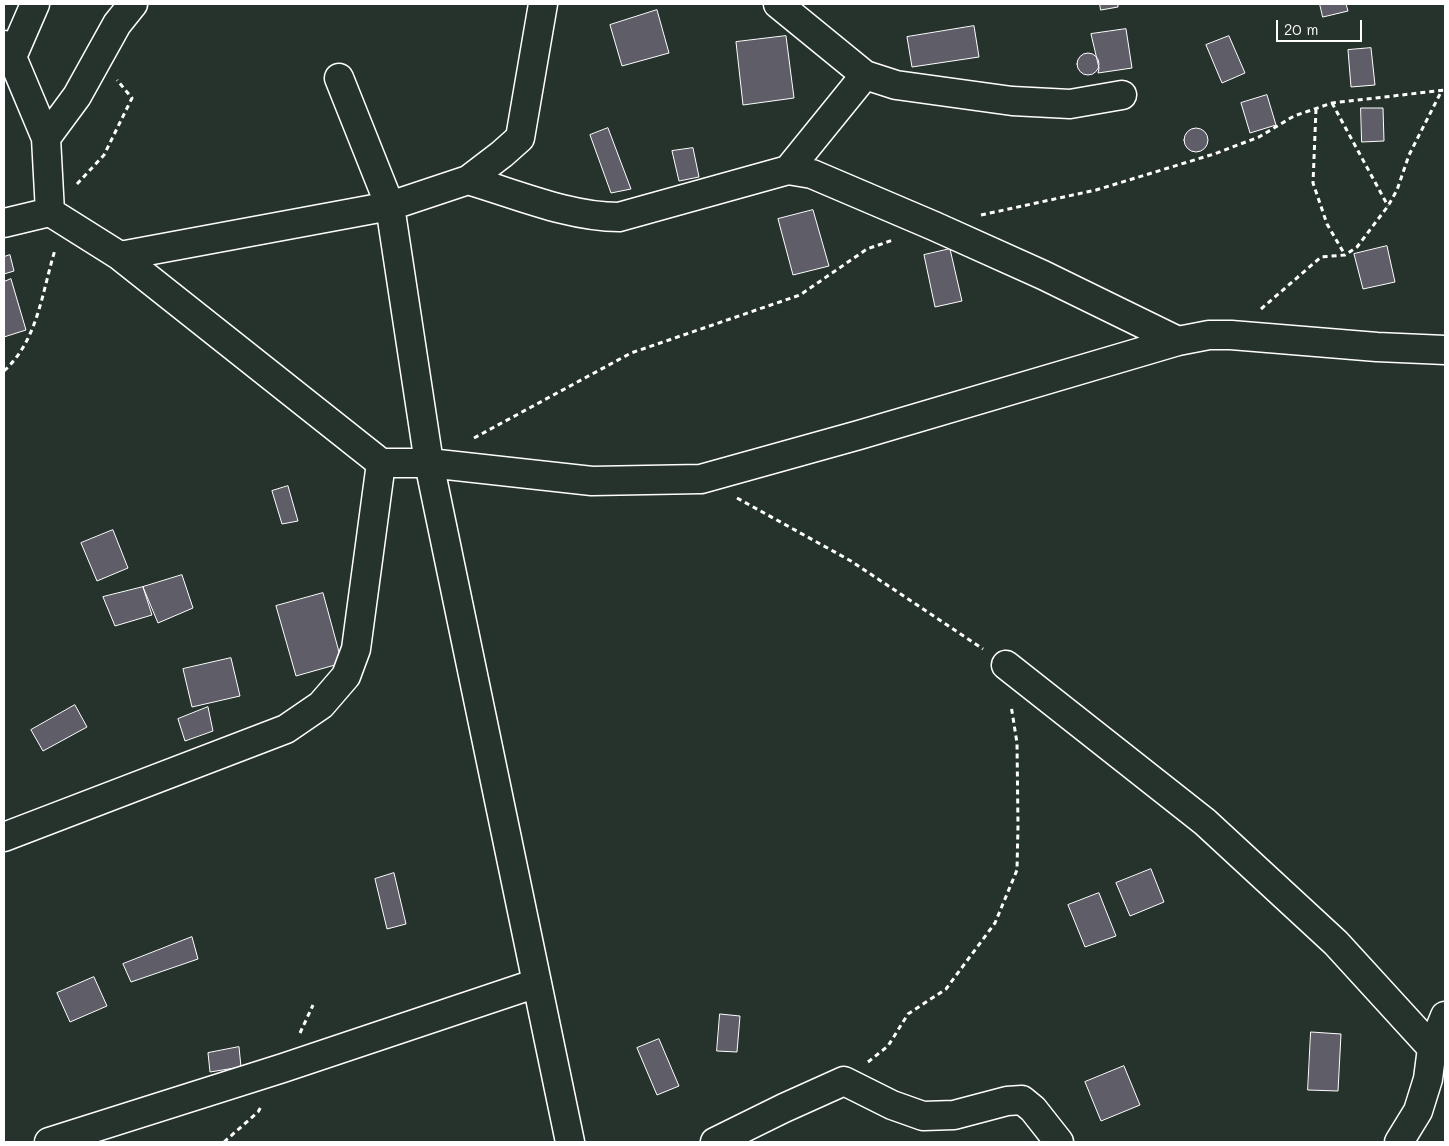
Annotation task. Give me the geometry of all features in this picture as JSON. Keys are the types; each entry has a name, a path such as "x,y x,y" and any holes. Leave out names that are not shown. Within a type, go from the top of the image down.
{"street":[{"path":"35,4 8,51 46,138 50,212"},
{"path":"46,138 77,96 117,24 133,4"},
{"path":"120,256 390,206 468,180 520,138 543,4"},
{"path":"778,4 865,75 896,85 1012,101 1070,104 1122,95"},
{"path":"788,170 865,75"},
{"path":"339,78 390,206 428,463 570,1142"},
{"path":"468,180 566,210 603,217 619,217 788,170 812,174 1043,275 1178,341"},
{"path":"4,223 50,212 120,256 381,463 428,463 592,481 701,478 897,424 1178,341 1209,335 1445,350"},
{"path":"4,837 286,729 321,705 346,676 356,649 381,463"},
{"path":"1006,665 1205,822 1336,943 1432,1048"},
{"path":"49,1142 283,1068 537,983"},
{"path":"1399,1142 1418,1111 1428,1079 1432,1048 1445,1016"},
{"path":"715,1142 844,1081 892,1105 924,1116 954,1115 1007,1101 1022,1100 1033,1109 1059,1142"}],"path":[{"path":"1231,336 1320,256 1345,255 1357,247 1388,206 1397,190 1409,155 1442,90"},
{"path":"1332,103 1388,206"},
{"path":"1316,109 1313,183 1327,224 1345,255"},
{"path":"701,478 851,561 1006,665 1017,743 1017,870 995,923 946,989 908,1014 888,1046 844,1081"}],"building":[{"path":"1100,4 1118,4 1118,7 1101,10"},
{"path":"1320,4 1346,4 1348,11 1323,17"},
{"path":"657,10 669,53 622,66 610,25"},
{"path":"974,26 979,57 912,67 907,37"},
{"path":"1126,29 1132,68 1098,73 1099,68 1091,34"},
{"path":"786,36 794,98 743,105 736,42"},
{"path":"1229,36 1245,73 1222,83 1206,45"},
{"path":"1371,48 1375,85 1351,87 1348,50"},
{"path":"1088,53 1096,56 1099,64 1096,72 1088,75 1080,72 1077,64 1080,56"},
{"path":"1267,95 1276,125 1250,133 1241,103"},
{"path":"1361,108 1383,108 1384,141 1362,142"},
{"path":"608,128 631,189 611,193 590,135"},
{"path":"1196,128 1205,131 1208,140 1205,149 1196,152 1187,149 1184,140 1187,131"},
{"path":"693,148 699,177 679,181 672,151"},
{"path":"813,210 829,266 793,275 778,219"},
{"path":"1387,246 1395,282 1363,289 1354,254"},
{"path":"950,249 962,301 935,307 924,255"},
{"path":"10,255 14,271 4,274 4,257"},
{"path":"11,279 26,330 4,337 4,282"},
{"path":"288,486 298,521 282,524 272,491"},
{"path":"113,530 128,568 97,581 81,543"},
{"path":"182,575 193,608 158,623 143,587"},
{"path":"143,587 152,615 115,626 103,597"},
{"path":"323,593 342,663 296,676 276,606"},
{"path":"231,658 240,696 192,707 183,669"},
{"path":"75,705 87,727 43,751 31,730"},
{"path":"208,707 213,731 185,741 178,719"},
{"path":"1151,869 1164,902 1130,916 1116,883"},
{"path":"394,873 406,924 387,929 375,879"},
{"path":"1099,893 1116,936 1085,947 1068,905"},
{"path":"192,937 198,959 131,982 123,964"},
{"path":"94,977 107,1006 70,1022 57,993"},
{"path":"720,1014 740,1016 737,1052 717,1051"},
{"path":"1311,1032 1341,1034 1338,1091 1308,1090"},
{"path":"659,1039 679,1086 657,1095 637,1048"},
{"path":"239,1047 241,1067 210,1072 208,1053"},
{"path":"1124,1066 1140,1105 1101,1121 1085,1082"}]}
